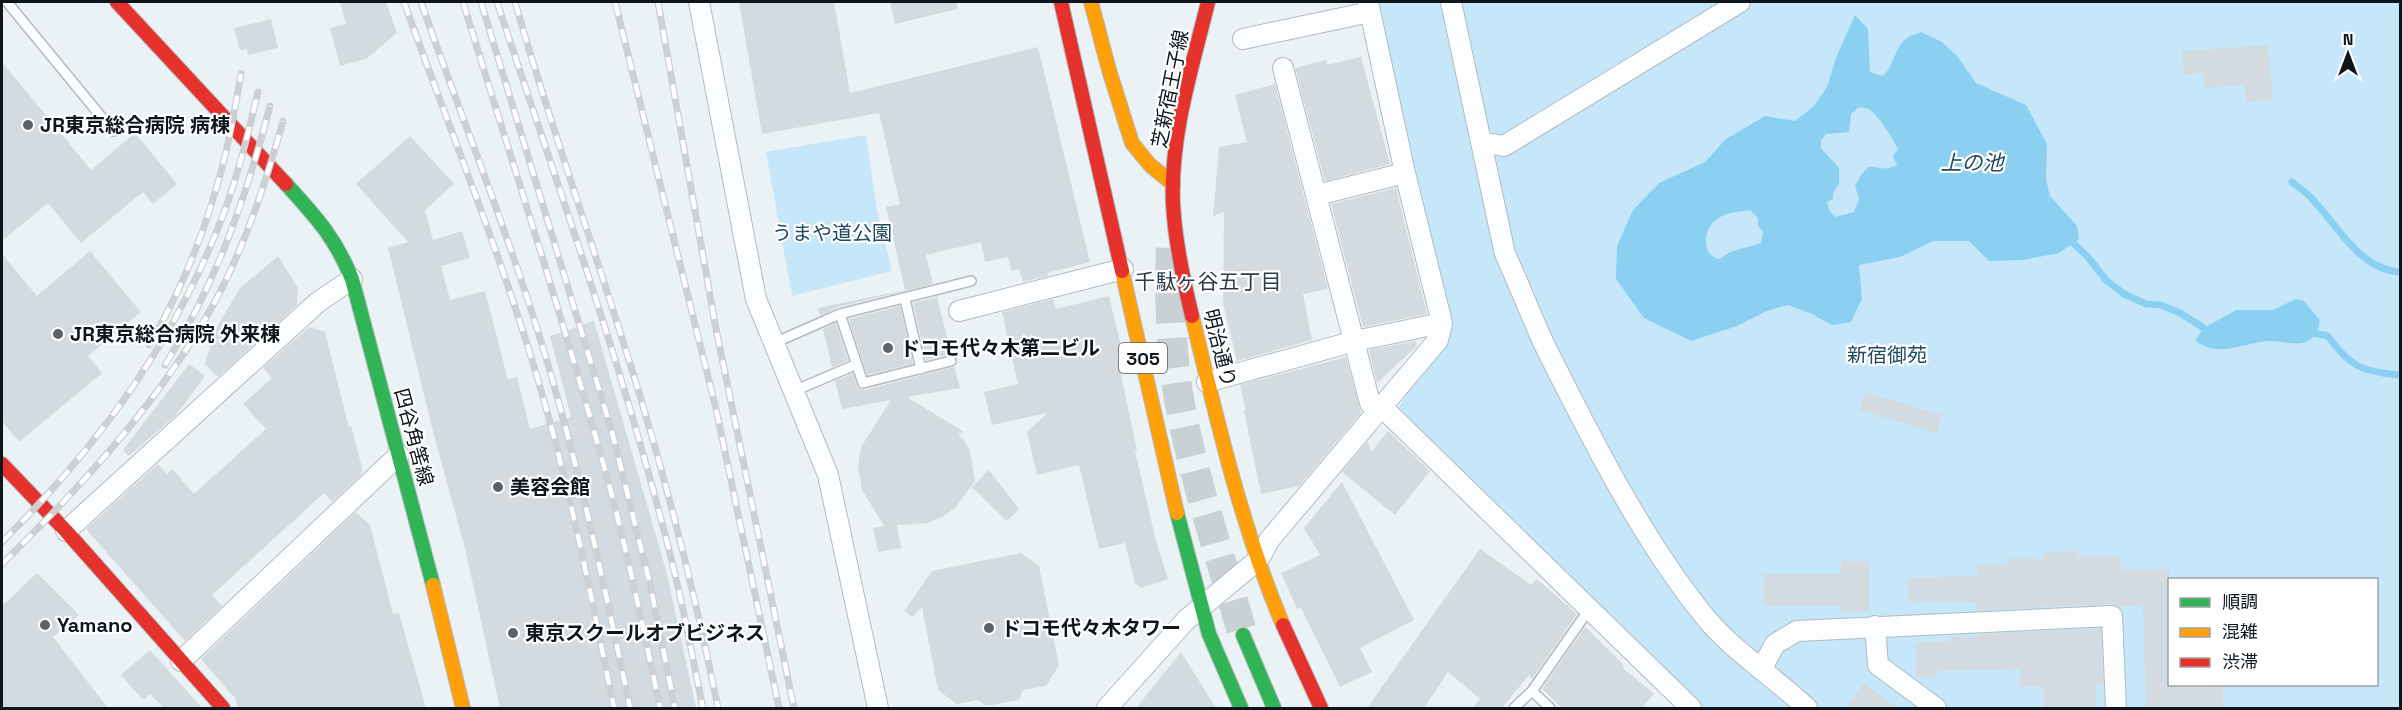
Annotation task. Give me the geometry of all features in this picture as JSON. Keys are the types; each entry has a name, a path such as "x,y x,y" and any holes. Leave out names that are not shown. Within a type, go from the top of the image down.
{"main road":[{"name":"四谷角筈線","path":"117,2 293,192 327,232 340,252 352,279 430,571 463,708"},
{"name":"305","path":"1061,2 1178,518 1209,634 1241,708"},
{"path":"1091,2 1132,143 1150,165 1173,184"},
{"name":"芝新宿王子線","path":"1173,184 1180,126 1208,2"},
{"name":"明治通り","path":"1173,184 1180,251 1208,382 1250,539 1293,649 1321,708"},
{"path":"2,464 66,531 224,708"},
{"path":"1243,635 1274,708"}],"street":[{"path":"699,2 754,291 828,475 878,708"},
{"path":"1451,2 1505,254 1544,344 1581,418 1671,571 1706,618 1761,670 1787,689 1807,708"},
{"path":"1481,142 1504,146 1740,2"},
{"path":"1107,708 1201,606 1258,559 1270,539 1383,408 1438,340 1442,323 1405,173 1369,7 1243,39"},
{"path":"1283,69 1370,404 1383,408 1691,708"},
{"path":"1317,195 1405,173"},
{"path":"959,311 1123,269"},
{"path":"66,531 318,302 352,279"},
{"path":"1208,382 1355,341 1442,323"},
{"path":"181,661 399,455"},
{"path":"1761,670 1775,644 1797,631 2112,616 2116,708"},
{"path":"1875,626 1878,665 1936,708"}],"lane":[{"path":"7,2 113,131"},
{"path":"774,343 840,314 970,281"},
{"path":"905,299 921,369"},
{"path":"840,314 863,383 951,361"},
{"path":"794,391 857,364"},
{"path":"1514,708 1532,691 1590,608"},
{"path":"1532,691 1550,708"}],"green space":[{"name":"新宿御苑","path":"1374,2 2400,2 2400,708 1704,708 1397,410 1448,327"},
{"name":"うまや道公園","path":"866,135 877,209 892,271 792,296 766,152"}],"water":[{"name":"上の池","path":"1855,15 1868,29 1870,72 1883,76 1903,42 1910,36 1921,32 1942,42 1958,57 1976,83 2026,105 2047,144 2046,180 2050,196 2077,226 2079,239 2059,253 2023,260 1989,261 1969,241 1933,241 1900,257 1859,265 1862,299 1851,322 1832,325 1788,305 1767,311 1737,326 1691,341 1644,318 1616,279 1617,246 1633,210 1659,183 1705,162 1726,139 1765,116 1795,121 1814,106 1827,87 1837,55","holes":["1859,107 1869,109 1881,121 1898,149 1893,156 1897,165 1889,168 1873,166 1866,169 1855,186 1859,199 1854,212 1835,217 1829,210 1827,202 1833,199 1833,193 1839,184 1839,168 1821,148 1821,141 1826,134 1849,132 1851,114","1750,210 1758,218 1758,226 1763,232 1761,243 1730,252 1719,259 1713,257 1706,241 1712,223 1725,215"]},
{"path":"2296,299 2304,301 2320,320 2317,334 2306,342 2268,341 2221,349 2203,346 2195,340 2204,328 2236,310 2273,310"}],"building":[{"path":"340,2 386,2 397,33 366,59 340,66 330,28 346,24"},
{"path":"739,2 834,2 850,93 1038,47 1090,262 1023,282 1019,269 1011,271 1008,257 985,262 981,242 926,255 933,284 838,307 820,316 818,308 905,290 886,207 900,204 879,113 762,134"},
{"path":"890,2 957,2 957,9 895,24"},
{"path":"271,19 278,48 248,55 247,49 240,50 234,28"},
{"path":"2268,45 2273,100 2246,102 2244,85 2205,88 2204,73 2184,75 2182,51"},
{"path":"1361,57 1390,164 1325,181 1295,68 1326,60 1327,65"},
{"name":"JR東京総合病院 病棟","path":"2,62 91,170 135,133 177,184 153,204 143,192 81,243 48,203 2,241"},
{"path":"1275,84 1328,289 1303,294 1312,340 1237,361 1223,303 1224,212 1213,216 1219,147 1247,142 1235,95"},
{"path":"410,136 454,184 425,210 433,240 462,231 470,258 441,266 450,300 485,291 508,380 517,377 530,429 571,417 550,336 594,321 667,574 696,708 500,708 465,548 436,443 388,248 408,242 356,184"},
{"path":"1396,188 1427,314 1363,327 1331,204"},
{"name":"JR東京総合病院 外来棟","path":"90,251 141,312 88,356 102,373 19,442 2,421 2,254 37,296"},
{"path":"278,256 298,288 297,305 218,377 205,364 214,332 240,288"},
{"path":"1109,296 1123,354 1117,355 1137,451 1135,451 1156,541 1168,579 1141,588 1135,583 1125,543 1099,549 1079,465 1037,475 1027,432 1047,413 992,425 984,392 1018,384 1002,312 1053,299 1056,309"},
{"path":"937,297 951,354 926,360 913,303"},
{"path":"900,306 913,364 867,375 849,319"},
{"path":"836,323 848,360 832,367 823,329"},
{"path":"309,327 325,332 349,428 351,426 362,467 361,475 332,502 324,493 212,595 222,606 185,641 86,529 158,464 167,474 172,469 194,494 266,429 243,404 272,378 263,368"},
{"path":"1416,341 1417,346 1377,383 1369,350"},
{"path":"1346,357 1361,413 1299,486 1261,494 1240,385"},
{"path":"189,364 205,376 176,415 129,456 123,450"},
{"path":"954,367 960,388 907,397 964,432 958,434 965,441 970,452 975,481 955,508 944,516 928,523 897,525 901,548 878,552 873,528 884,526 862,490 858,466 861,447 891,400 842,409 835,381 853,373 858,388 865,390"},
{"path":"1865,392 1942,415 1937,433 1860,410"},
{"path":"1388,431 1430,471 1395,515 1342,472 1368,441 1371,452"},
{"path":"989,470 1019,509 1007,521 972,487"},
{"path":"1342,482 1414,620 1360,648 1372,672 1340,687 1301,608 1297,609 1281,573 1320,555 1304,528"},
{"path":"356,512 370,525 393,614 399,613 426,708 238,708 235,698 201,659"},
{"path":"1480,549 1531,585 1537,579 1577,614 1532,679 1529,675 1502,708 1473,708 1480,699 1448,672 1424,708 1367,708"},
{"path":"2078,551 2078,556 2120,556 2121,569 2169,569 2168,686 2223,686 2223,708 2146,708 2143,605 2119,607 2111,604 1977,610 1977,602 1908,601 1908,578 1977,576 1977,565 2008,565 2008,559 2044,559 2044,552"},
{"name":"ドコモ代々木タワー","path":"1021,553 1039,566 1059,665 1046,686 1023,690 1019,700 986,706 978,700 957,704 938,690 922,607 912,617 904,611 932,571"},
{"path":"1841,561 1869,561 1869,611 1841,612 1841,606 1763,606 1764,574 1841,574"},
{"name":"Yamano","path":"37,573 79,615 53,637 108,708 2,708 2,606"},
{"path":"1585,627 1624,665 1622,667 1654,694 1642,708 1562,708 1542,689"},
{"path":"2101,629 2103,685 2095,685 2096,708 2044,708 2043,686 2020,687 2020,669 1937,671 1937,677 1916,677 1916,642 1951,641 1951,637 1977,637 1977,634"},
{"path":"150,650 202,708 164,708 150,694 143,700 121,675"},
{"path":"1181,652 1216,708 1136,708"},
{"path":"1864,683 1897,708 1846,708"}],"waterway":[{"path":"2292,182 2311,197 2361,255 2373,264 2400,272"},
{"path":"2073,243 2106,280 2124,294 2146,304 2161,305 2180,313 2204,328"},
{"path":"2317,334 2328,336 2343,355 2358,366 2376,372 2400,375"}],"tunnel":[{"path":"1171,248 1171,321 1178,393 1199,485 1243,635"}],"railway":[{"path":"404,2 489,233 536,373 569,498 614,708"},
{"path":"421,2 535,322 563,418 587,514 630,708"},
{"path":"463,2 594,430 631,573 660,708"},
{"path":"481,2 612,432 650,584 675,708"},
{"path":"497,2 590,280 633,420 672,562 703,708"},
{"path":"515,2 625,347 662,473 683,551 718,708"},
{"path":"615,2 716,409 779,708"},
{"path":"658,2 716,329 794,708"},
{"path":"149,345 173,301 210,208 227,149 241,74"},
{"path":"2,542 35,508 98,435 153,356 177,315 199,272 230,195 258,92"},
{"path":"165,365 200,303 228,240 251,174 270,106"},
{"path":"2,564 92,471 120,438 173,369 197,333 218,296 247,232 283,121"}],"traffic: fast":[{"path":"286,184 324,228 339,251 352,279 433,585"},
{"path":"1177,513 1209,634 1241,708"},
{"path":"1243,635 1274,708"}],"traffic: slow":[{"path":"1091,2 1132,143 1150,165 1173,184"},
{"path":"1122,271 1177,513"},
{"path":"1192,316 1242,511 1283,625"},
{"path":"433,585 463,708"}],"traffic: jam":[{"path":"117,2 286,184"},
{"path":"1061,2 1122,271"},
{"path":"1192,316 1176,232 1173,178 1183,102 1208,2"},
{"path":"2,464 66,531 223,708"},
{"path":"1283,625 1321,708"}],"place":[{"name":"JR東京総合病院 病棟","path":"28,125"},
{"name":"JR東京総合病院 外来棟","path":"58,334"},
{"name":"ドコモ代々木第二ビル","path":"888,348"},
{"name":"美容会館","path":"498,487"},
{"name":"Yamano","path":"45,625"},
{"name":"ドコモ代々木タワー","path":"989,628"},
{"name":"東京スクールオブビジネス","path":"513,633"}],"district":[{"name":"千駄ヶ谷五丁目","path":"1208,281"}]}
